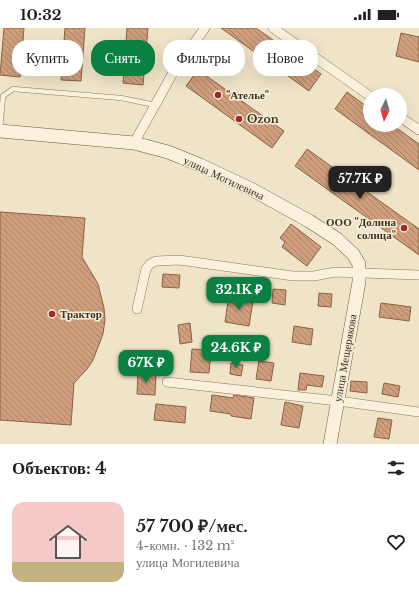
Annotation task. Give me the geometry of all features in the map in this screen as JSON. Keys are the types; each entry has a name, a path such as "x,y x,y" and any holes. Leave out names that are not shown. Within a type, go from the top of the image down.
{"street":[{"path":"134,143 174,71 204,28"},
{"path":"273,28 363,91"},
{"path":"407,122 419,130"},
{"name":"улица Могилевича","path":"0,130 134,143 168,152 253,190 310,221 337,239 353,254 359,264 359,273"},
{"path":"137,309 146,269 150,264 156,261 179,260 293,276 314,276 334,272 418,274"},
{"name":"улица Мещерякова","path":"330,444 359,273"},
{"path":"167,382 338,401 419,412"}],"lane":[{"path":"0,130 3,96 13,90 121,98 155,105"}],"building":[{"path":"4,28 24,28 23,40 12,40 12,76 20,77 0,75"},
{"path":"65,28 85,28 83,54 83,40 64,40"},
{"path":"127,28 148,28 147,40 126,40"},
{"path":"221,28 256,28 273,40 253,40 253,51 245,45 245,40 238,40"},
{"path":"401,33 419,37 419,62 396,56"},
{"path":"318,72 321,74 309,91 288,76 318,76"},
{"path":"61,76 81,76 81,81 61,80"},
{"path":"124,76 144,76 143,85 123,83"},
{"path":"194,76 206,76 284,131 272,148 186,86"},
{"path":"347,92 363,104 363,129 335,109"},
{"path":"367,132 402,132 419,144 419,170"},
{"path":"307,149 419,229 419,255 295,166"},
{"name":"Трактор","path":"0,212 85,218 82,257 98,284 104,308 105,320 103,334 93,360 74,383 71,425 0,420"},
{"path":"291,224 321,247 307,266 282,247 285,242 280,238"},
{"path":"163,274 180,275 179,288 162,287"},
{"path":"216,281 228,283 225,300 214,298"},
{"path":"273,289 286,290 285,305 272,303"},
{"path":"319,293 332,294 331,307 318,306"},
{"path":"229,295 244,297 245,300 253,301 249,326 225,322"},
{"path":"381,303 411,307 409,321 379,317"},
{"path":"190,323 192,342 180,344 178,325"},
{"path":"294,326 313,329 311,345 292,342"},
{"path":"192,349 211,350 209,373 190,372"},
{"path":"259,361 274,363 271,381 256,379"},
{"path":"231,363 243,365 241,376 230,374"},
{"path":"138,372 156,373 155,395 137,394"},
{"path":"300,373 324,376 322,387 307,385 306,390 298,390"},
{"path":"351,381 367,382 367,393 350,391"},
{"path":"384,383 400,386 398,397 382,394"},
{"path":"212,395 233,398 234,395 254,398 251,419 210,411"},
{"path":"285,402 303,406 299,428 281,425"},
{"path":"156,404 186,407 185,423 154,420"},
{"path":"378,418 392,420 389,439 374,437"}],"place":[{"name":"\"Ателье\"","path":"218,95"},
{"name":"Ozon","path":"239,119"},
{"name":"ООО \"Долина солнца\"","path":"404,228"},
{"name":"Трактор","path":"52,314"}]}
